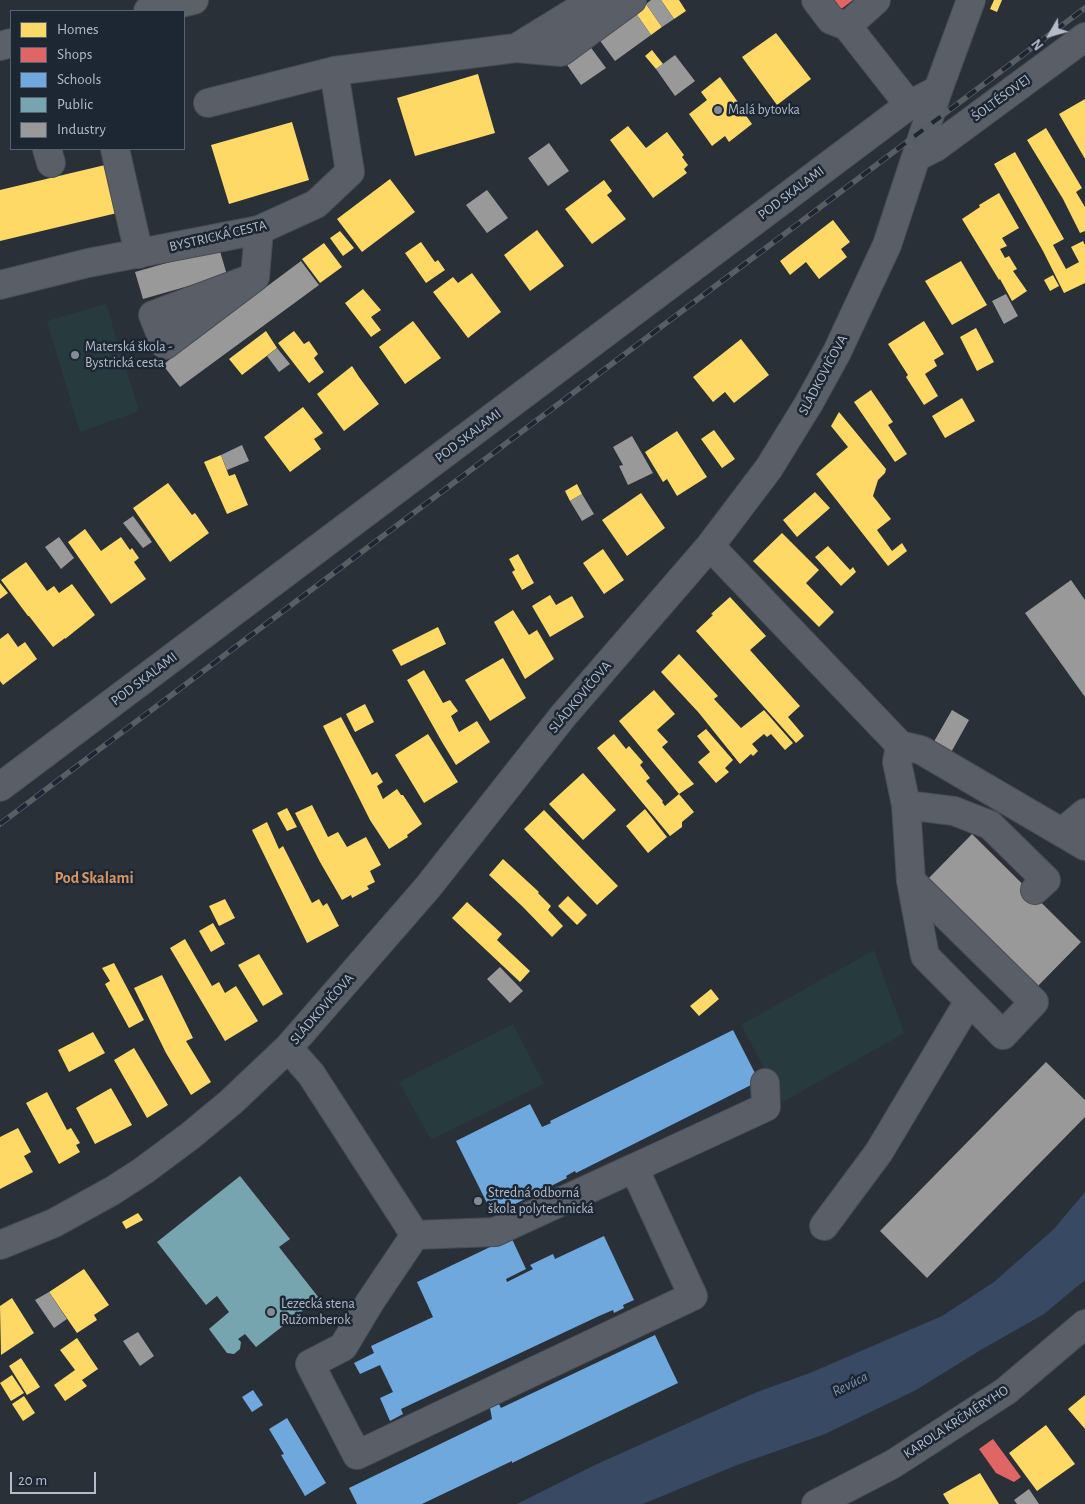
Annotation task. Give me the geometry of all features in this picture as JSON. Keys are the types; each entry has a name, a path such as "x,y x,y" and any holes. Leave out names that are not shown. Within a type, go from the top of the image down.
{"main road":[{"path":"152,10 194,0"}],"street":[{"path":"516,48 594,0"},
{"path":"208,103 334,71 516,48 561,52 632,0"},
{"path":"816,0 832,20 847,26 909,105"},
{"path":"847,26 876,0"},
{"name":"SLÁDKOVIČOVA","path":"0,1246 54,1223 112,1191 143,1171 224,1108 288,1048 428,887 563,716 710,546 769,468 809,403 837,352 887,244 938,90 971,0"},
{"name":"ŠOLTÉSOVEJ","path":"916,157 936,147 1085,36"},
{"name":"BYSTRICKÁ CESTA","path":"0,285 88,262 139,254 259,230 316,204 350,172 334,71"},
{"name":"POD SKALAMI","path":"0,787 909,105 938,90"},
{"path":"114,150 139,254"},
{"path":"255,277 259,230"},
{"path":"710,546 900,744 921,750 1085,846"},
{"path":"900,744 897,762 906,805 911,881 925,956 1004,1035 1034,1002 911,881"},
{"path":"906,805 954,811 990,825 1046,880 1035,890"},
{"path":"1062,832 1085,813"},
{"path":"824,1226 879,1152 969,1002"},
{"path":"288,1048 304,1065 320,1088 415,1235"},
{"path":"415,1235 495,1232 766,1107 765,1083"},
{"path":"415,1235 370,1302 343,1347 310,1364 357,1455 693,1296 634,1168"},
{"name":"KAROLA KRČMÉRYHO","path":"816,1504 893,1464 1006,1391 1085,1324"}],"green space":[{"path":"106,304 139,411 80,432 47,321"},
{"path":"874,950 904,1033 783,1102 741,1025"},
{"path":"513,1024 544,1084 431,1140 399,1082"}],"water":[{"name":"Revúca","path":"1085,1192 1085,1280 1044,1314 916,1390 825,1434 737,1465 643,1504 517,1504 595,1465 757,1392 810,1373 942,1316 994,1282 1054,1229"}],"building: Homes":[{"path":"661,0 679,0 686,11 674,19"},
{"path":"994,0 1002,0 997,12 990,9"},
{"path":"646,4 662,27 651,35 635,12"},
{"path":"776,33 811,79 777,105 742,57"},
{"path":"652,50 663,64 656,69 645,56"},
{"path":"478,74 495,133 415,156 397,98"},
{"name":"Malá bytovka","path":"720,77 752,124 729,142 725,136 712,146 689,114 707,100 701,92"},
{"path":"1085,99 1085,159 1059,114"},
{"path":"292,122 309,180 229,204 211,145"},
{"path":"628,126 646,148 667,132 684,155 682,157 688,165 684,169 687,173 653,198 610,140"},
{"path":"1046,128 1082,188 1076,192 1085,207 1085,231 1080,233 1063,199 1027,140"},
{"path":"1015,152 1064,239 1053,245 1066,269 1079,262 1071,247 1083,241 1085,245 1085,283 1064,293 1043,251 994,164"},
{"path":"105,165 117,213 0,241 0,190"},
{"path":"390,179 415,212 362,252 337,219"},
{"path":"604,180 612,191 607,195 626,219 592,244 565,209"},
{"path":"999,193 1019,228 1002,238 1007,246 1000,249 1005,258 1009,256 1017,269 1013,271 1027,291 1012,301 962,219 980,207 979,205"},
{"path":"833,220 850,242 841,249 847,257 819,279 806,262 790,275 780,261"},
{"path":"537,230 564,266 530,291 504,255"},
{"path":"340,231 354,248 343,256 330,238"},
{"path":"421,242 435,262 438,260 445,270 426,283 405,253"},
{"path":"324,243 342,267 320,283 302,259"},
{"path":"961,261 987,305 952,325 925,281"},
{"path":"472,273 501,312 468,338 433,292 453,277 458,283"},
{"path":"1053,275 1059,286 1050,291 1044,280"},
{"path":"363,289 381,310 371,317 381,330 371,337 345,303"},
{"path":"413,321 441,358 405,384 379,347"},
{"path":"924,321 944,354 934,360 937,366 925,374 938,396 924,405 888,344"},
{"path":"976,328 994,362 977,371 960,337"},
{"path":"266,331 277,348 242,375 229,359"},
{"path":"294,331 304,344 309,341 318,354 314,358 324,372 309,383 278,343"},
{"path":"741,339 769,375 734,403 725,392 713,402 693,377"},
{"path":"352,366 379,404 344,431 317,394"},
{"path":"871,390 893,422 888,425 907,454 895,462 854,402"},
{"path":"962,398 975,421 945,438 932,416"},
{"path":"303,407 323,433 314,439 321,449 290,472 264,437"},
{"path":"839,412 886,469 885,473 878,480 873,496 891,519 877,530 892,551 902,543 907,551 888,566 816,474 848,447 831,426"},
{"path":"714,430 735,459 722,468 701,439"},
{"path":"677,431 707,477 677,496 667,479 663,482 645,452"},
{"path":"221,455 229,476 235,474 248,505 227,514 204,462"},
{"path":"168,483 192,515 195,513 209,533 170,562 133,508"},
{"path":"577,484 582,494 570,501 565,491"},
{"path":"815,492 830,508 797,537 783,520"},
{"path":"641,493 665,528 627,556 602,520"},
{"path":"85,529 101,551 121,537 130,550 132,548 139,558 134,562 146,579 111,604 68,542"},
{"path":"782,533 819,570 806,583 834,612 819,627 753,561"},
{"path":"828,546 850,570 853,567 856,572 841,586 815,557"},
{"path":"603,549 624,580 604,594 583,563"},
{"path":"518,554 534,583 522,590 512,572 515,570 509,559"},
{"path":"26,562 47,591 54,586 59,593 72,584 95,615 53,647 1,580"},
{"path":"0,583 8,593 0,599"},
{"path":"550,595 556,605 572,596 584,617 550,637 532,606"},
{"path":"730,597 766,636 750,650 800,706 788,717 804,736 796,743 696,631"},
{"path":"513,610 529,635 537,630 554,659 525,679 494,622"},
{"path":"438,627 446,644 401,666 392,650"},
{"path":"8,633 18,647 25,642 37,659 3,685 0,681 0,639"},
{"path":"679,654 718,696 714,699 741,728 764,710 793,743 785,750 771,734 767,737 764,734 752,744 758,751 753,756 751,754 740,764 699,713 661,672"},
{"path":"503,658 526,698 490,721 465,680"},
{"path":"424,670 443,703 450,700 458,711 451,716 459,732 477,721 490,742 456,765 407,680"},
{"path":"654,690 675,714 657,730 668,742 662,747 694,784 679,794 619,721"},
{"path":"365,704 374,722 355,732 346,714"},
{"path":"341,717 372,775 377,772 383,782 377,786 383,799 397,789 422,824 407,835 408,837 389,849 370,820 323,726"},
{"path":"706,729 733,760 725,768 729,772 716,783 698,762 710,752 697,736"},
{"path":"428,734 458,782 424,803 395,755"},
{"path":"614,734 626,749 629,746 643,762 640,765 650,778 646,781 665,806 679,794 694,812 682,822 682,827 670,836 597,748"},
{"path":"583,773 616,810 583,840 549,804"},
{"path":"312,805 328,837 338,832 347,847 366,837 381,865 370,871 375,882 367,886 369,889 352,898 351,895 342,900 295,813"},
{"path":"287,808 297,827 287,831 277,813"},
{"path":"645,809 667,837 648,853 626,826"},
{"path":"544,810 618,886 597,905 524,829"},
{"path":"267,822 279,849 283,846 312,903 319,899 323,906 327,903 339,926 307,943 252,830"},
{"path":"503,859 539,892 551,906 548,910 563,926 552,937 489,875"},
{"path":"568,896 587,915 577,925 558,906"},
{"path":"225,899 235,918 219,926 209,906"},
{"path":"467,902 502,934 497,940 530,971 520,982 452,918"},
{"path":"213,923 225,944 211,952 199,931"},
{"path":"185,939 212,986 219,982 225,993 236,986 258,1021 225,1041 170,948"},
{"path":"259,954 283,994 263,1006 238,965"},
{"path":"114,963 144,1020 129,1028 105,984 110,981 102,968"},
{"path":"162,975 193,1038 186,1041 211,1082 191,1095 166,1053 134,988"},
{"path":"711,989 719,999 699,1016 690,1006"},
{"path":"93,1032 105,1053 69,1072 58,1050"},
{"path":"134,1048 168,1105 147,1118 114,1060"},
{"path":"111,1088 132,1125 95,1144 76,1108"},
{"path":"47,1092 67,1130 71,1128 80,1143 76,1145 80,1152 59,1164 26,1103"},
{"path":"18,1128 31,1152 24,1156 33,1172 0,1189 0,1137"},
{"path":"138,1213 143,1220 126,1229 122,1222"},
{"path":"84,1269 109,1305 94,1315 97,1320 77,1333 49,1292"},
{"path":"12,1298 34,1333 1,1355 0,1306"},
{"path":"77,1338 98,1369 82,1380 87,1386 65,1401 54,1385 75,1370 60,1350"},
{"path":"21,1358 40,1387 27,1395 9,1366"},
{"path":"12,1375 24,1393 11,1401 0,1383"},
{"path":"1085,1395 1085,1429 1068,1409"},
{"path":"24,1396 35,1413 23,1421 12,1404"},
{"path":"1046,1425 1075,1464 1037,1491 1009,1453"},
{"path":"980,1473 999,1504 949,1504 943,1494"}],"building: Shops":[{"path":"826,0 853,0 836,13"},
{"path":"993,1439 1021,1477 1014,1482 996,1473 979,1449"}],"building: Schools":[{"path":"733,1030 759,1081 576,1173 575,1171 566,1176 567,1178 493,1215 456,1141 530,1104 542,1127 551,1123 550,1121"},
{"path":"604,1236 634,1300 623,1305 624,1308 614,1313 613,1310 599,1316 401,1409 403,1414 390,1421 380,1398 393,1392 380,1365 360,1374 354,1363 374,1353 371,1346 433,1317 417,1282 511,1237 526,1269 506,1279 507,1282 533,1269 530,1265 553,1254 555,1259"},
{"path":"655,1335 678,1383 422,1504 357,1504 349,1488 492,1419 490,1408 499,1404 501,1408"},
{"path":"253,1390 263,1405 252,1412 242,1397"},
{"path":"287,1418 326,1483 305,1496 281,1455 284,1454 269,1429"}],"building: Public":[{"path":"240,1176 290,1239 279,1247 319,1298 256,1347 245,1334 238,1339 241,1342 240,1349 234,1354 227,1353 209,1329 229,1312 217,1296 206,1305 157,1242"}],"building: Industry":[{"path":"651,0 661,0 674,19 662,27 646,4"},
{"path":"635,12 651,35 615,61 598,38"},
{"path":"589,45 606,68 581,85 565,62"},
{"path":"675,55 695,81 675,96 656,69"},
{"path":"549,143 569,171 548,186 528,158"},
{"path":"487,190 508,218 487,233 466,205"},
{"path":"219,248 227,275 143,299 135,272"},
{"path":"301,261 319,285 180,387 163,365"},
{"path":"1006,294 1018,316 1004,324 992,301"},
{"path":"277,348 290,364 279,372 267,356"},
{"path":"632,436 653,473 628,485 619,466 623,465 613,447"},
{"path":"242,445 249,461 227,470 221,455"},
{"path":"582,494 594,514 582,521 570,501"},
{"path":"133,516 152,542 143,548 123,523"},
{"path":"59,537 74,558 61,569 45,547"},
{"path":"1071,580 1085,600 1085,697 1025,613"},
{"path":"952,710 969,720 949,756 932,745"},
{"path":"972,834 1081,942 1035,989 926,881"},
{"path":"500,967 523,991 510,1003 487,979"},
{"path":"1046,1062 1085,1100 1085,1117 927,1278 880,1231"},
{"path":"49,1292 67,1319 54,1328 35,1300"},
{"path":"138,1332 154,1356 140,1366 123,1341"},
{"path":"1029,1489 1039,1504 1017,1504 1014,1500"}],"railway":[{"path":"0,824 1085,8"}],"place":[{"name":"Malá bytovka","path":"718,110"},
{"name":"Materská škola - Bystrická cesta","path":"75,355"},
{"name":"Stredná odborná škola polytechnická","path":"478,1201"},
{"name":"Lezecká stena Ružomberok","path":"271,1312"}],"district":[{"name":"Pod Skalami","path":"94,878"}]}
